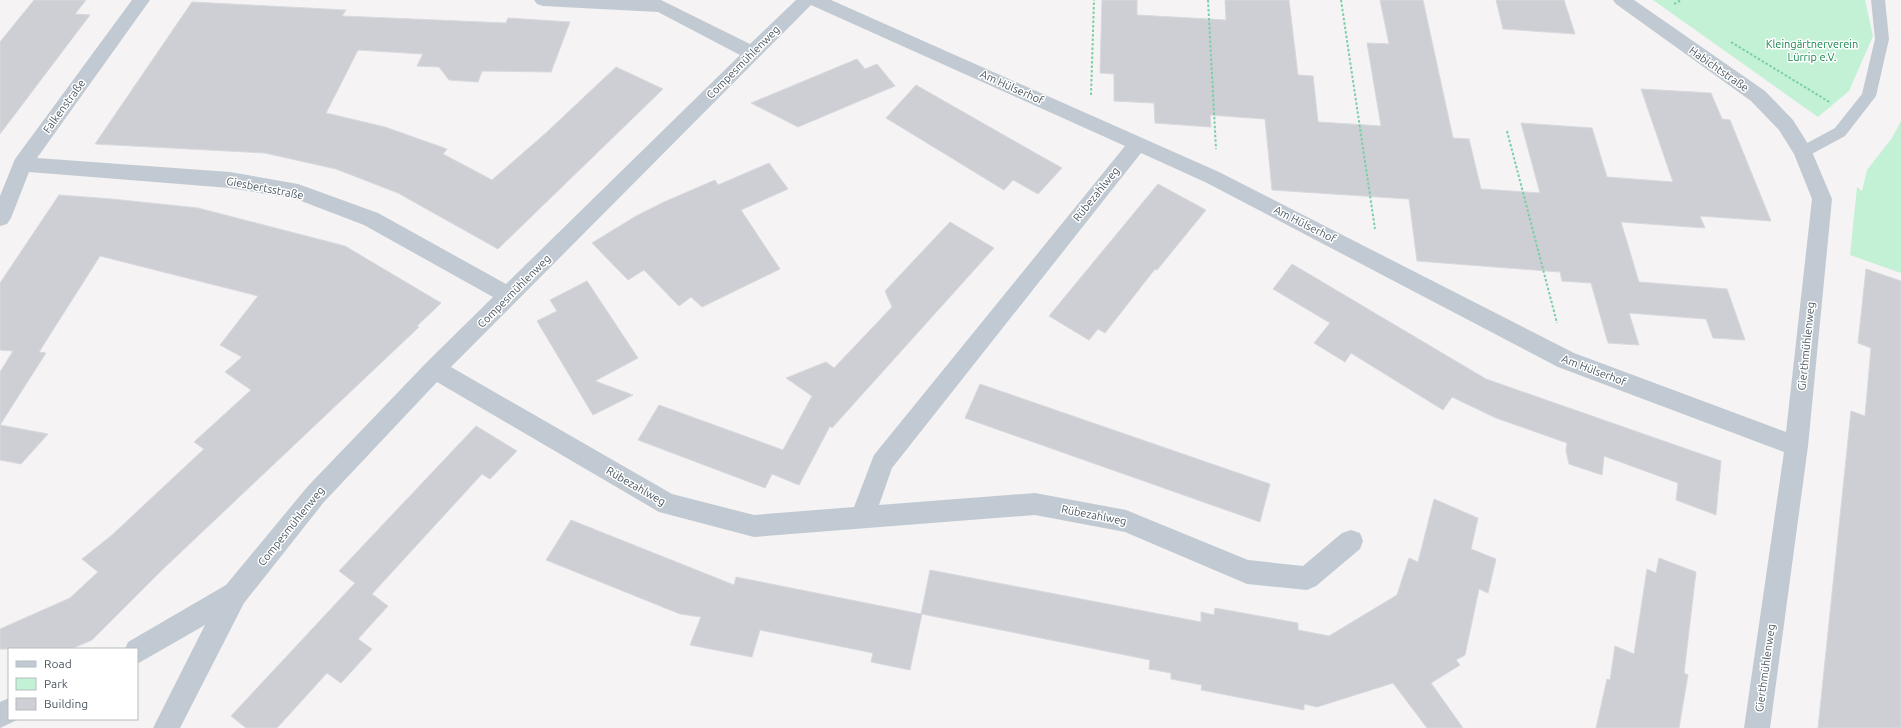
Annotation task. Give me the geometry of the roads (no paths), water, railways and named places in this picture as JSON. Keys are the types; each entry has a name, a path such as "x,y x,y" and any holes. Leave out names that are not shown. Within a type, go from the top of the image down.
{"street":[{"name":"Falkenstraße","path":"0,218 4,212 22,164 141,0"},
{"path":"543,0 661,6 752,53"},
{"name":"Compesmühlenweg","path":"166,728 235,594 316,494 435,369 806,0"},
{"name":"Am Hülserhof","path":"815,0 1138,142 1212,177 1566,360 1796,446"},
{"name":"Habichtstraße","path":"1622,0 1758,96 1786,125 1803,152"},
{"name":"Rübezahlweg","path":"862,518 882,462 1138,142"},
{"name":"Gierthmühlenweg","path":"1757,728 1796,446 1822,199 1803,152"},
{"name":"Giesbertsstraße","path":"22,164 230,180 298,192 372,219 509,296"},
{"name":"Rübezahlweg","path":"435,369 667,504 754,526 1035,504 1126,521 1248,572 1307,578 1351,541"},
{"name":"Compesmühlenweg","path":"138,650 235,594"}],"lane":[{"path":"1803,152 1840,132 1869,96 1882,39 1878,0"}],"park label":[{"name":"Kleingärtnerverein Lürrip e.V.","path":"1812,50"}]}
